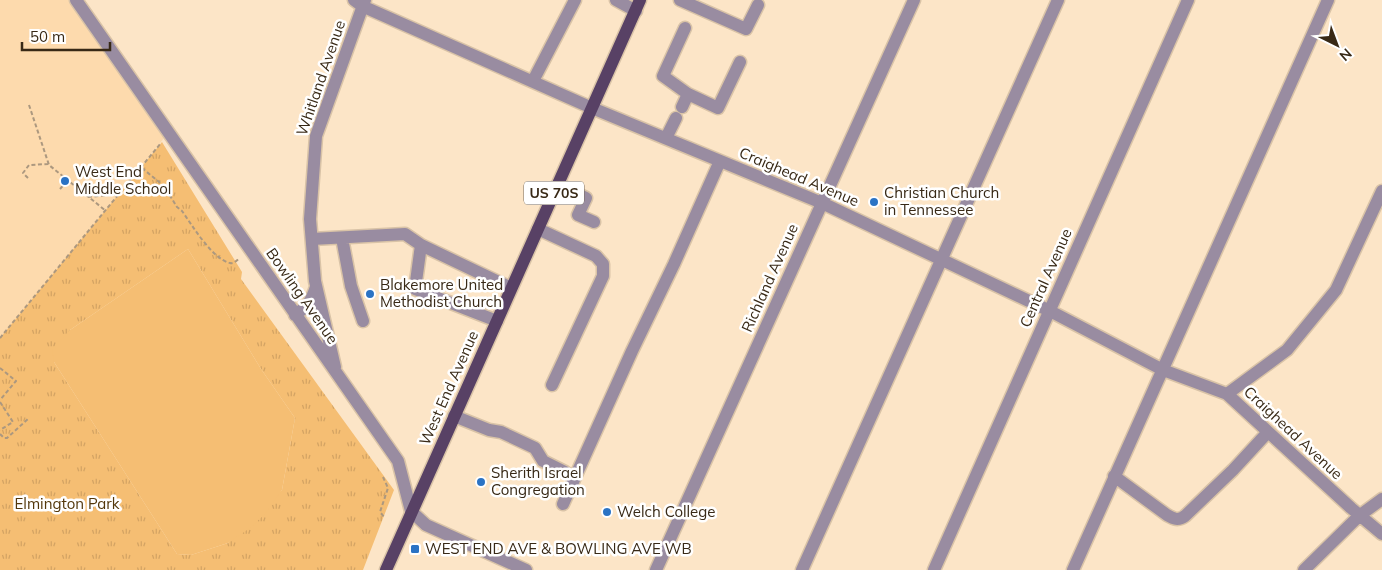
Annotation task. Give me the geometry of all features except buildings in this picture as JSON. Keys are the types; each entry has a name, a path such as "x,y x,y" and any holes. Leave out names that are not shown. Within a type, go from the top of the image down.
{"main road":[{"name":"West End Avenue","path":"386,570 638,5"}],"street":[{"name":"Bowling Avenue","path":"76,0 398,461 411,511"},
{"path":"533,81 575,0"},
{"path":"616,0 638,5"},
{"path":"680,0 746,29 758,6"},
{"name":"Richland Avenue","path":"656,570 914,0"},
{"path":"802,570 1058,0"},
{"name":"Central Avenue","path":"934,570 1188,0"},
{"path":"1073,570 1328,0"},
{"name":"Craighead Avenue","path":"361,2 592,108 822,203 1050,311 1163,370 1227,394 1359,516 1382,534"},
{"name":"Whitland Avenue","path":"336,374 316,287 310,219 316,136 361,2"},
{"path":"685,28 663,76 688,94 718,108 740,62"},
{"path":"666,138 688,94"},
{"path":"563,504 720,161"},
{"path":"558,184 586,198 578,215 594,222"},
{"path":"1227,394 1287,350 1336,290 1382,191"},
{"path":"538,229 596,256 603,264 603,276 552,386"},
{"path":"312,239 405,234 421,245 511,288"},
{"path":"342,238 350,286 363,321"},
{"path":"421,245 415,289 497,321"},
{"path":"295,315 312,300 316,287"},
{"path":"454,416 488,430 501,432 535,448 543,461 565,472"},
{"path":"1114,476 1166,515 1174,519 1180,519 1186,516 1233,470 1268,432"},
{"path":"1304,570 1359,516 1382,499"},
{"path":"411,511 426,525 525,570"}],"path":[{"path":"29,105 48,164 106,211"},
{"path":"0,338 120,194 168,133"},
{"path":"28,178 23,173 29,165 48,164"},
{"path":"141,167 164,186 177,207 212,251 230,263 240,258"},
{"path":"60,190 68,180"},
{"path":"88,197 120,194"},
{"path":"0,368 16,381 0,401 13,422 0,430"},
{"path":"0,434 7,438 29,418"},
{"path":"383,477 388,488 380,512 385,518"}],"shaded area":[{"name":"West End Middle School","path":"0,0 76,0 168,133 0,338"}],"green space":[{"name":"Elmington Park","path":"162,142 242,272 241,279 394,490 363,570 0,570 0,338","holes":["188,249 261,369 295,418 282,490 228,543 191,555 177,554 54,362 70,330"]},
{"path":"188,249 261,369 295,418 282,490 265,514 250,528 228,543 191,555 177,554 54,362 52,349 70,330"}],"place":[{"name":"West End Middle School","path":"65,181"},
{"name":"Christian Church in Tennessee","path":"874,202"},
{"name":"Blakemore United Methodist Church","path":"370,294"},
{"name":"Sherith Israel Congregation","path":"481,482"},
{"name":"Welch College","path":"607,512"},
{"name":"WEST END AVE & BOWLING AVE WB","path":"415,549"}]}
